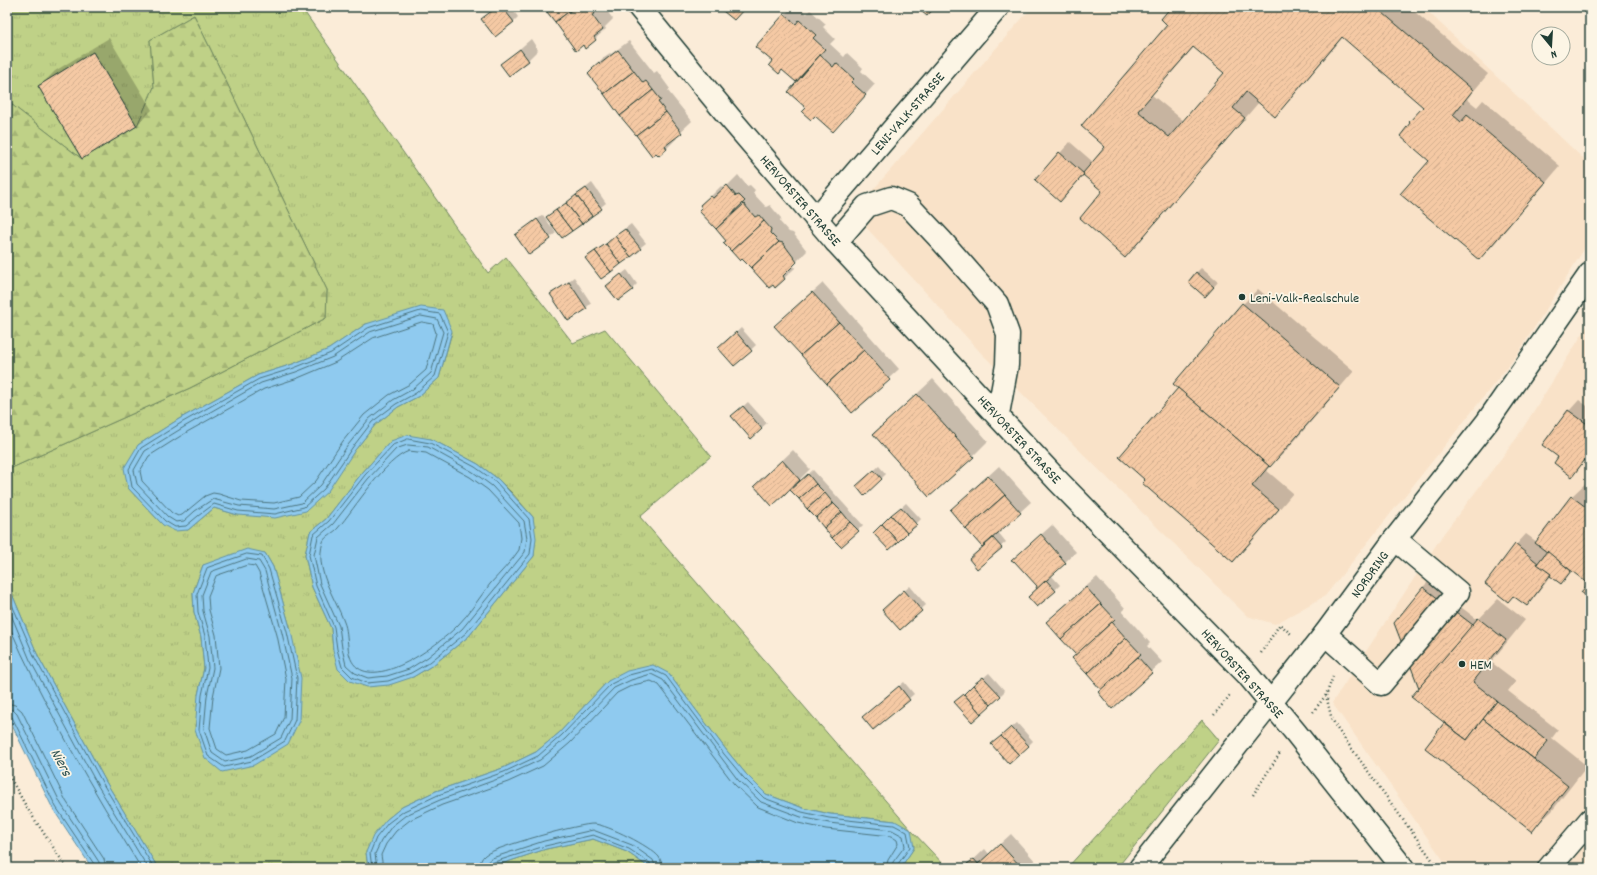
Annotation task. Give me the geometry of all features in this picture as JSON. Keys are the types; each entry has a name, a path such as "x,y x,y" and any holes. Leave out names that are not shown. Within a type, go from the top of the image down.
{"street":[{"name":"HERVORSTER STRASSE","path":"639,7 836,242 998,414 1058,481 1247,674 1272,703 1403,868"},
{"name":"LENI-VALK-STRASSE","path":"816,219 998,7"},
{"path":"836,242 867,206 891,198 908,205 941,240 997,304 1008,334 1007,365 998,414"},
{"name":"NORDRING","path":"1140,868 1272,703 1395,539 1487,422 1590,274"},
{"path":"1325,634 1381,684 1458,592 1395,539"},
{"path":"1549,868 1590,820"}],"path":[{"path":"1326,695 1331,716 1336,728 1438,868"},
{"path":"7,772 27,808 67,868"}],"shaded area":[{"name":"Leni-Valk-Realschule","path":"1032,7 1423,7 1590,165 1590,240 1517,355 1325,596 1275,624 1247,616 982,354 853,213"},
{"path":"1590,322 1590,868 1449,868 1332,703 1444,533 1516,439"}],"green space":[{"path":"7,7 301,7 488,273 506,257 573,343 605,329 711,456 640,517 911,830 947,868 898,868 901,867 914,848 895,821 830,814 803,808 766,794 746,774 727,751 668,673 608,681 559,733 536,752 503,768 436,791 402,807 386,820 366,852 368,868 158,868 106,782 38,656 7,582 7,470 190,388 326,318 327,290 194,15 150,40 154,87 137,126 93,52 38,86 82,159 7,101","holes":["366,324 452,332 439,378 419,396 398,407 375,425 355,450 238,515 214,508 188,530 163,525 128,488 138,445 179,419 258,375 293,364 329,349","431,439 478,464 498,479 533,517 534,556 469,636 433,665 413,677 333,650 331,628 312,587 305,555 310,532 326,519 362,473 391,441","265,553 273,567 291,631 198,695 204,668 201,637 194,612 193,593 203,565"]},
{"path":"194,15 327,290 326,318 190,388 7,470 7,101 82,159 137,126 154,87 150,40"},
{"path":"1202,720 1219,740 1117,868 1067,868"},
{"path":"593,839 627,852 650,868 489,868 546,849"}],"water":[{"path":"421,307 443,310 452,331 439,378 419,396 398,407 375,425 355,450 328,491 306,511 275,518 238,515 214,508 188,530 175,531 163,525 128,488 124,468 138,445 179,419 258,375 293,364 329,349 366,324"},
{"path":"407,435 431,439 478,464 498,479 533,517 536,538 534,556 469,636 433,665 413,677 389,685 367,687 350,681 338,669 333,650 331,628 312,587 305,555 310,532 326,519 362,473 391,441"},
{"path":"247,549 265,553 273,567 291,631 301,678 299,721 288,744 254,765 222,772 205,758 195,730 198,695 204,668 201,637 194,612 193,593 203,565"},
{"name":"Niers","path":"7,582 38,656 106,782 158,868 92,868 53,809 7,715"},
{"path":"653,665 668,673 727,751 746,774 766,794 803,808 830,814 895,821 911,830 914,848 901,867 650,868 627,852 593,839 546,849 489,868 368,868 366,852 373,836 386,820 402,807 436,791 503,768 536,752 559,733 608,681 627,671"}],"building":[{"path":"497,7 502,7 514,22 495,37 481,19"},
{"path":"543,7 575,7 555,22"},
{"path":"575,7 590,7 595,14 592,15 603,30 594,37 596,40 585,49 583,45 576,51 555,22"},
{"path":"718,7 746,7 734,20"},
{"path":"916,7 935,7 927,16"},
{"path":"1171,7 1376,7 1473,90 1453,115 1461,122 1467,115 1546,182 1479,260 1400,194 1429,161 1400,136 1410,123 1409,122 1423,107 1342,37 1275,117 1246,92 1233,108 1245,118 1125,258 1080,218 1102,191 1083,175 1083,173 1105,147 1081,126 1167,25 1161,19","holes":["1193,47 1224,73 1169,137 1138,111"]},
{"path":"784,14 796,24 799,20 816,35 813,38 825,49 796,82 782,70 779,74 769,65 772,61 755,47"},
{"path":"520,49 529,61 509,76 500,64"},
{"path":"618,50 634,71 604,94 588,74 599,62 600,64"},
{"path":"93,52 137,126 82,159 38,86"},
{"path":"820,55 833,67 836,63 854,79 851,82 866,95 833,132 815,116 811,120 802,112 806,108 788,92"},
{"path":"634,71 643,83 646,81 653,90 620,116 604,94"},
{"path":"653,90 661,100 658,102 666,112 636,135 620,116"},
{"path":"666,112 682,133 665,146 667,149 659,156 656,153 652,156 636,135"},
{"path":"1059,152 1084,174 1060,202 1035,180"},
{"path":"727,185 736,196 739,195 745,201 716,229 699,211 702,208 700,205 710,196 713,198"},
{"path":"586,188 602,209 592,216 576,195"},
{"path":"576,195 592,216 582,224 566,203"},
{"path":"566,203 582,224 572,231 556,210"},
{"path":"744,204 755,217 759,215 764,221 731,251 723,243 726,241 716,229"},
{"path":"556,210 572,231 562,238 546,217"},
{"path":"537,219 551,239 529,255 515,235"},
{"path":"764,221 771,229 770,233 779,242 751,268 742,259 740,261 731,251"},
{"path":"625,229 641,249 631,257 615,236"},
{"path":"615,236 631,257 621,264 606,244"},
{"path":"779,242 783,243 797,262 783,276 785,279 775,288 773,285 769,288 751,268"},
{"path":"606,244 621,264 611,272 595,251"},
{"path":"595,251 611,272 601,279 585,258"},
{"path":"1196,272 1214,287 1205,297 1188,282"},
{"path":"621,274 633,290 618,301 606,286"},
{"path":"569,282 587,309 568,321 550,294"},
{"path":"812,292 839,322 801,355 774,326"},
{"path":"1242,303 1340,387 1270,467 1173,384"},
{"path":"839,322 864,350 827,384 801,355"},
{"path":"736,332 752,351 734,366 718,348"},
{"path":"864,350 890,380 852,413 827,384"},
{"path":"1178,388 1269,466 1252,486 1279,509 1233,562 1142,483 1145,480 1119,457"},
{"path":"917,394 974,457 929,497 873,434"},
{"path":"743,406 762,429 751,439 731,416"},
{"path":"1568,410 1590,426 1590,453 1572,477 1554,463 1558,457 1542,445"},
{"path":"782,460 800,480 772,506 754,486"},
{"path":"874,470 882,479 864,496 856,486"},
{"path":"808,474 816,484 799,499 790,490"},
{"path":"988,476 1005,495 966,529 950,510"},
{"path":"816,484 825,493 807,509 799,499"},
{"path":"825,493 833,503 816,518 807,509"},
{"path":"1005,495 1021,513 982,547 966,529"},
{"path":"1571,496 1590,510 1590,585 1535,543"},
{"path":"833,503 842,512 824,528 816,518"},
{"path":"901,507 917,525 907,533 891,515"},
{"path":"842,512 850,522 832,538 824,528"},
{"path":"891,515 907,533 898,542 882,524"},
{"path":"850,522 859,531 841,547 832,538"},
{"path":"882,524 898,542 889,550 873,533"},
{"path":"1041,534 1066,563 1037,589 1037,586 1014,561 1011,561"},
{"path":"993,538 1002,548 977,569 969,559"},
{"path":"1515,544 1551,574 1527,606 1513,596 1508,602 1485,584"},
{"path":"1547,551 1571,571 1561,584 1550,576 1551,574 1537,564"},
{"path":"1046,580 1056,591 1037,607 1028,597"},
{"path":"1588,584 1590,585 1590,599 1581,592"},
{"path":"1086,587 1101,604 1061,639 1046,622"},
{"path":"1423,587 1473,625 1419,688 1394,623"},
{"path":"904,590 922,611 900,630 882,610"},
{"path":"1101,604 1115,619 1076,655 1061,639"},
{"path":"1478,618 1506,640 1473,682 1497,701 1467,740 1411,697"},
{"path":"1112,622 1126,638 1087,674 1072,658"},
{"path":"1126,638 1141,654 1101,690 1087,674"},
{"path":"1138,657 1152,673 1112,709 1098,692"},
{"path":"983,677 1001,696 991,705 973,685"},
{"path":"973,685 991,705 981,714 964,694"},
{"path":"899,686 910,700 873,730 862,717"},
{"path":"964,694 981,714 972,722 954,702"},
{"path":"1497,701 1548,741 1534,759 1483,719"},
{"path":"1483,719 1568,786 1532,832 1425,748 1444,723 1467,740"},
{"path":"1011,727 1029,746 1019,755 1001,736"},
{"path":"1001,736 1019,755 1009,764 991,744"},
{"path":"1000,844 1022,868 970,868 967,864 974,859 978,864"}],"place":[{"name":"Leni-Valk-Realschule","path":"1242,297"},
{"name":"HEM","path":"1462,664"}]}
